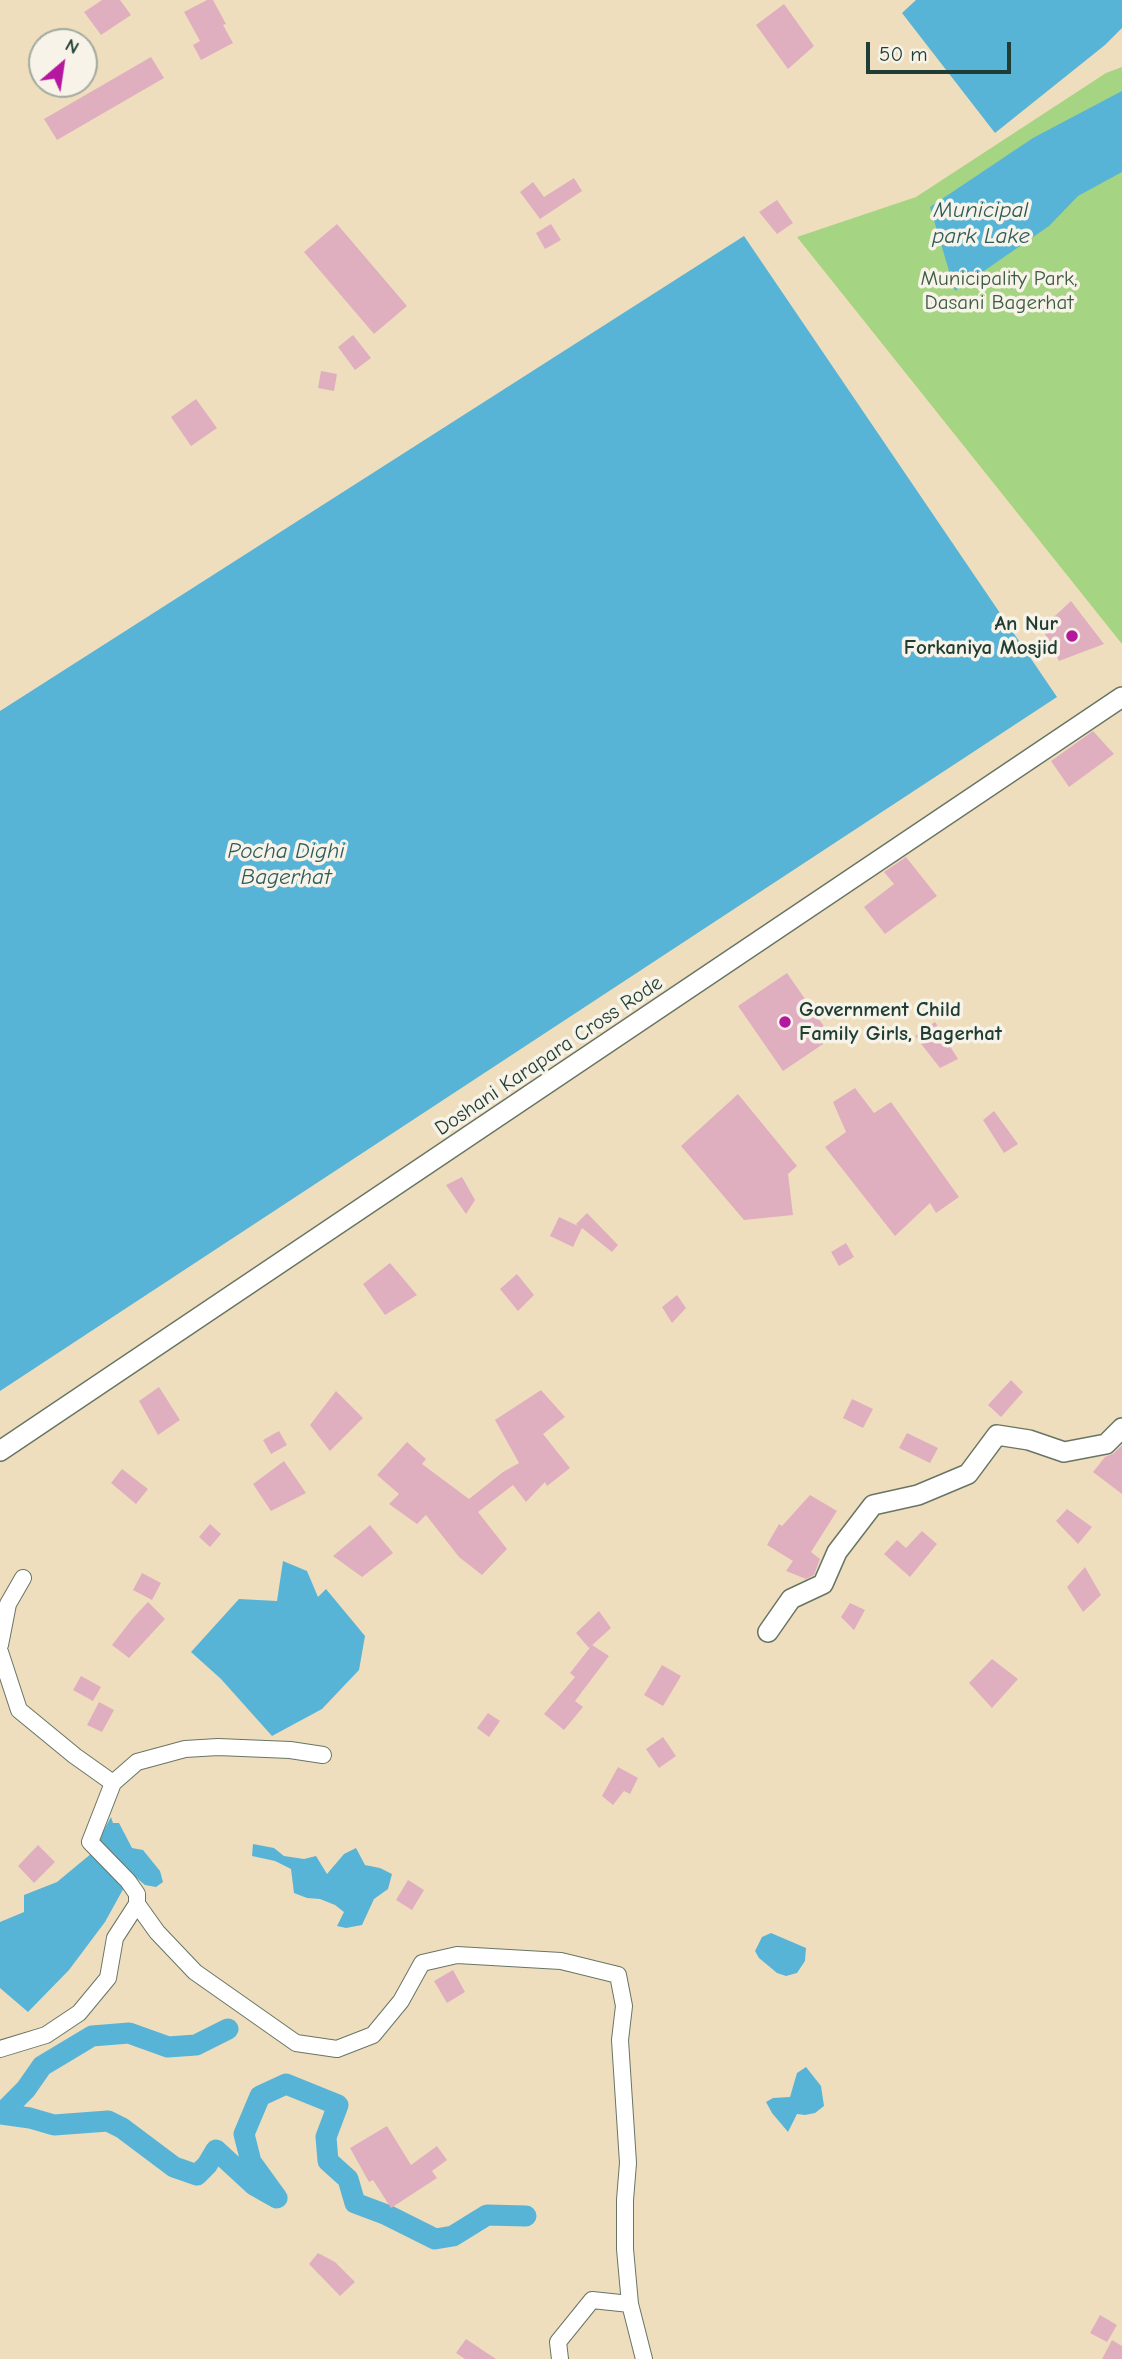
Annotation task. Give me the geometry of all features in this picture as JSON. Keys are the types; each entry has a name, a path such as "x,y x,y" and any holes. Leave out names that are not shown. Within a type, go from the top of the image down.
{"street":[{"name":"Doshani Karapara Cross Rode","path":"0,1451 1122,697"},
{"path":"768,1632 791,1599 823,1584 837,1552 873,1505 918,1495 968,1474 997,1435 1028,1440 1064,1452 1106,1444 1122,1428"},
{"path":"0,1645 8,1604 23,1578"},
{"path":"0,1652 19,1710 113,1783"},
{"path":"0,2049 46,2035 79,2013 108,1978 115,1938 137,1904 137,1894 128,1881 90,1842 113,1783 137,1762 185,1749 218,1747 323,1755"},
{"path":"137,1904 157,1932 195,1972 296,2043 337,2049 373,2035 401,2001 422,1962 457,1955 561,1961 618,1975 624,2006 620,2040 627,2134 625,2249 630,2304 644,2359"},
{"path":"560,2359 558,2342 592,2300 630,2304"}],"green space":[{"name":"Municipality Park, Dasani Bagerhat","path":"1122,67 1122,644 797,237 916,197 1106,73"}],"water":[{"path":"916,0 1122,0 1122,28 1105,45 995,133 902,13"},
{"name":"Municipal park Lake","path":"1122,91 1122,172 1078,196 1049,226 955,291 930,207 1033,138"},
{"name":"Pocha Dighi Bagerhat","path":"744,236 1057,697 0,1391 0,711"},
{"path":"283,1561 307,1571 318,1597 326,1589 365,1636 359,1670 322,1709 272,1736 221,1679 191,1652 239,1599 277,1601"},
{"path":"111,1817 113,1823 119,1823 132,1848 143,1850 160,1871 163,1882 156,1887 145,1885 101,1848 99,1839"},
{"path":"253,1844 274,1848 284,1856 304,1859 316,1856 327,1874 344,1854 356,1848 365,1865 392,1874 388,1889 374,1899 362,1925 346,1928 337,1926 344,1912 320,1899 294,1893 291,1869 275,1861 252,1856"},
{"path":"92,1853 126,1884 105,1922 69,1970 28,2012 0,1988 0,1922 24,1912 24,1895 57,1882"},
{"path":"771,1933 806,1948 805,1961 797,1973 786,1976 777,1973 759,1958 755,1951 762,1937"},
{"path":"806,2067 821,2086 824,2106 815,2113 797,2114 788,2132 766,2102 773,2098 790,2097 797,2073"}],"building":[{"path":"102,0 120,0 131,15 101,35 84,12"},
{"path":"207,0 213,0 233,43 201,60 193,45 200,41 184,12"},
{"path":"784,4 814,46 788,69 756,25"},
{"path":"151,57 164,78 57,140 44,119 80,98 98,98 98,88"},
{"path":"574,178 582,191 540,219 520,192 533,182 544,197"},
{"path":"777,200 793,223 777,234 759,212"},
{"path":"337,224 407,306 374,334 304,252"},
{"path":"551,224 561,240 545,249 536,233"},
{"path":"353,335 371,358 355,370 338,347"},
{"path":"321,371 337,374 334,391 318,388"},
{"path":"196,399 217,428 191,446 171,417"},
{"name":"An Nur Forkaniya Mosjid","path":"1071,601 1104,644 1059,661 1042,628"},
{"path":"1093,731 1114,754 1069,787 1051,761"},
{"path":"906,857 937,896 885,934 864,907 894,884 884,872"},
{"name":"Government Child Family Girls, Bagerhat","path":"787,973 832,1038 783,1071 738,1006"},
{"path":"935,1022 958,1059 940,1068 915,1036"},
{"path":"855,1088 874,1113 891,1102 959,1197 936,1213 930,1203 895,1236 825,1147 846,1132 833,1102"},
{"path":"738,1094 797,1166 788,1174 793,1215 744,1220 681,1146"},
{"path":"994,1111 1018,1144 1004,1153 983,1120"},
{"path":"462,1177 475,1200 466,1214 446,1185"},
{"path":"587,1213 618,1245 612,1252 582,1228 573,1247 550,1236 559,1217 578,1226 576,1224"},
{"path":"846,1243 854,1257 839,1266 831,1252"},
{"path":"390,1263 417,1295 385,1315 363,1284"},
{"path":"517,1274 534,1295 518,1311 500,1289"},
{"path":"677,1295 686,1308 672,1323 662,1307"},
{"path":"1011,1380 1023,1392 1001,1417 988,1405"},
{"path":"159,1387 180,1420 158,1435 139,1401"},
{"path":"541,1390 565,1417 543,1434 570,1468 547,1486 545,1482 526,1502 513,1485 478,1512 507,1549 482,1575 459,1557 426,1515 417,1524 389,1504 399,1494 377,1475 407,1442 426,1459 422,1464 469,1499 519,1463 495,1420"},
{"path":"336,1391 363,1418 330,1451 310,1425"},
{"path":"852,1399 873,1409 863,1428 843,1418"},
{"path":"279,1431 287,1445 271,1454 263,1440"},
{"path":"907,1433 938,1448 930,1463 899,1448"},
{"path":"1122,1445 1122,1494 1093,1472 1105,1457"},
{"path":"284,1461 306,1493 271,1511 253,1484"},
{"path":"122,1469 148,1489 136,1504 111,1483"},
{"path":"810,1495 837,1511 811,1552 820,1559 814,1575 806,1579 786,1571 793,1561 767,1545 779,1524 782,1526"},
{"path":"1067,1509 1092,1527 1078,1544 1056,1521"},
{"path":"210,1524 221,1534 210,1547 199,1537"},
{"path":"370,1525 393,1553 362,1577 333,1556"},
{"path":"922,1531 937,1544 910,1577 884,1554 897,1540 906,1548"},
{"path":"1085,1567 1101,1595 1083,1612 1067,1587"},
{"path":"142,1573 161,1583 152,1600 133,1590"},
{"path":"148,1602 165,1619 129,1658 112,1645"},
{"path":"850,1603 865,1610 854,1630 841,1617"},
{"path":"599,1611 611,1628 589,1648 576,1633"},
{"path":"592,1645 609,1656 575,1701 583,1707 564,1730 544,1714 575,1677 570,1673"},
{"path":"992,1659 1018,1679 992,1708 969,1683"},
{"path":"662,1665 681,1676 663,1706 644,1695"},
{"path":"81,1676 101,1687 93,1701 73,1690"},
{"path":"99,1702 114,1710 102,1732 87,1725"},
{"path":"488,1713 500,1721 489,1737 477,1728"},
{"path":"663,1737 676,1756 659,1768 646,1749"},
{"path":"618,1767 638,1778 630,1794 624,1791 613,1805 602,1796"},
{"path":"38,1845 55,1862 34,1883 18,1866"},
{"path":"408,1880 424,1890 412,1910 396,1900"},
{"path":"453,1970 465,1992 447,2003 434,1981"},
{"path":"387,2126 411,2165 437,2146 447,2160 432,2171 437,2178 391,2208 373,2180 369,2182 350,2148"},
{"path":"318,2253 335,2262 355,2282 340,2296 309,2264"},
{"path":"1100,2315 1117,2325 1107,2342 1090,2333"},
{"path":"466,2339 496,2359 465,2359 456,2353"},
{"path":"1112,2340 1122,2346 1122,2359 1102,2359"}],"waterway":[{"path":"228,2029 196,2045 168,2047 129,2033 92,2036 42,2066 26,2089 1,2114 54,2125 108,2121 122,2128 174,2167 197,2175 216,2150 254,2185 277,2198 251,2162 244,2134 260,2096 286,2084 338,2105 326,2137 328,2161 348,2179 355,2203 387,2215 435,2239 453,2236 487,2215 526,2216"}],"place":[{"name":"An Nur Forkaniya Mosjid","path":"1072,636"},
{"name":"Government Child Family Girls, Bagerhat","path":"785,1022"}]}
